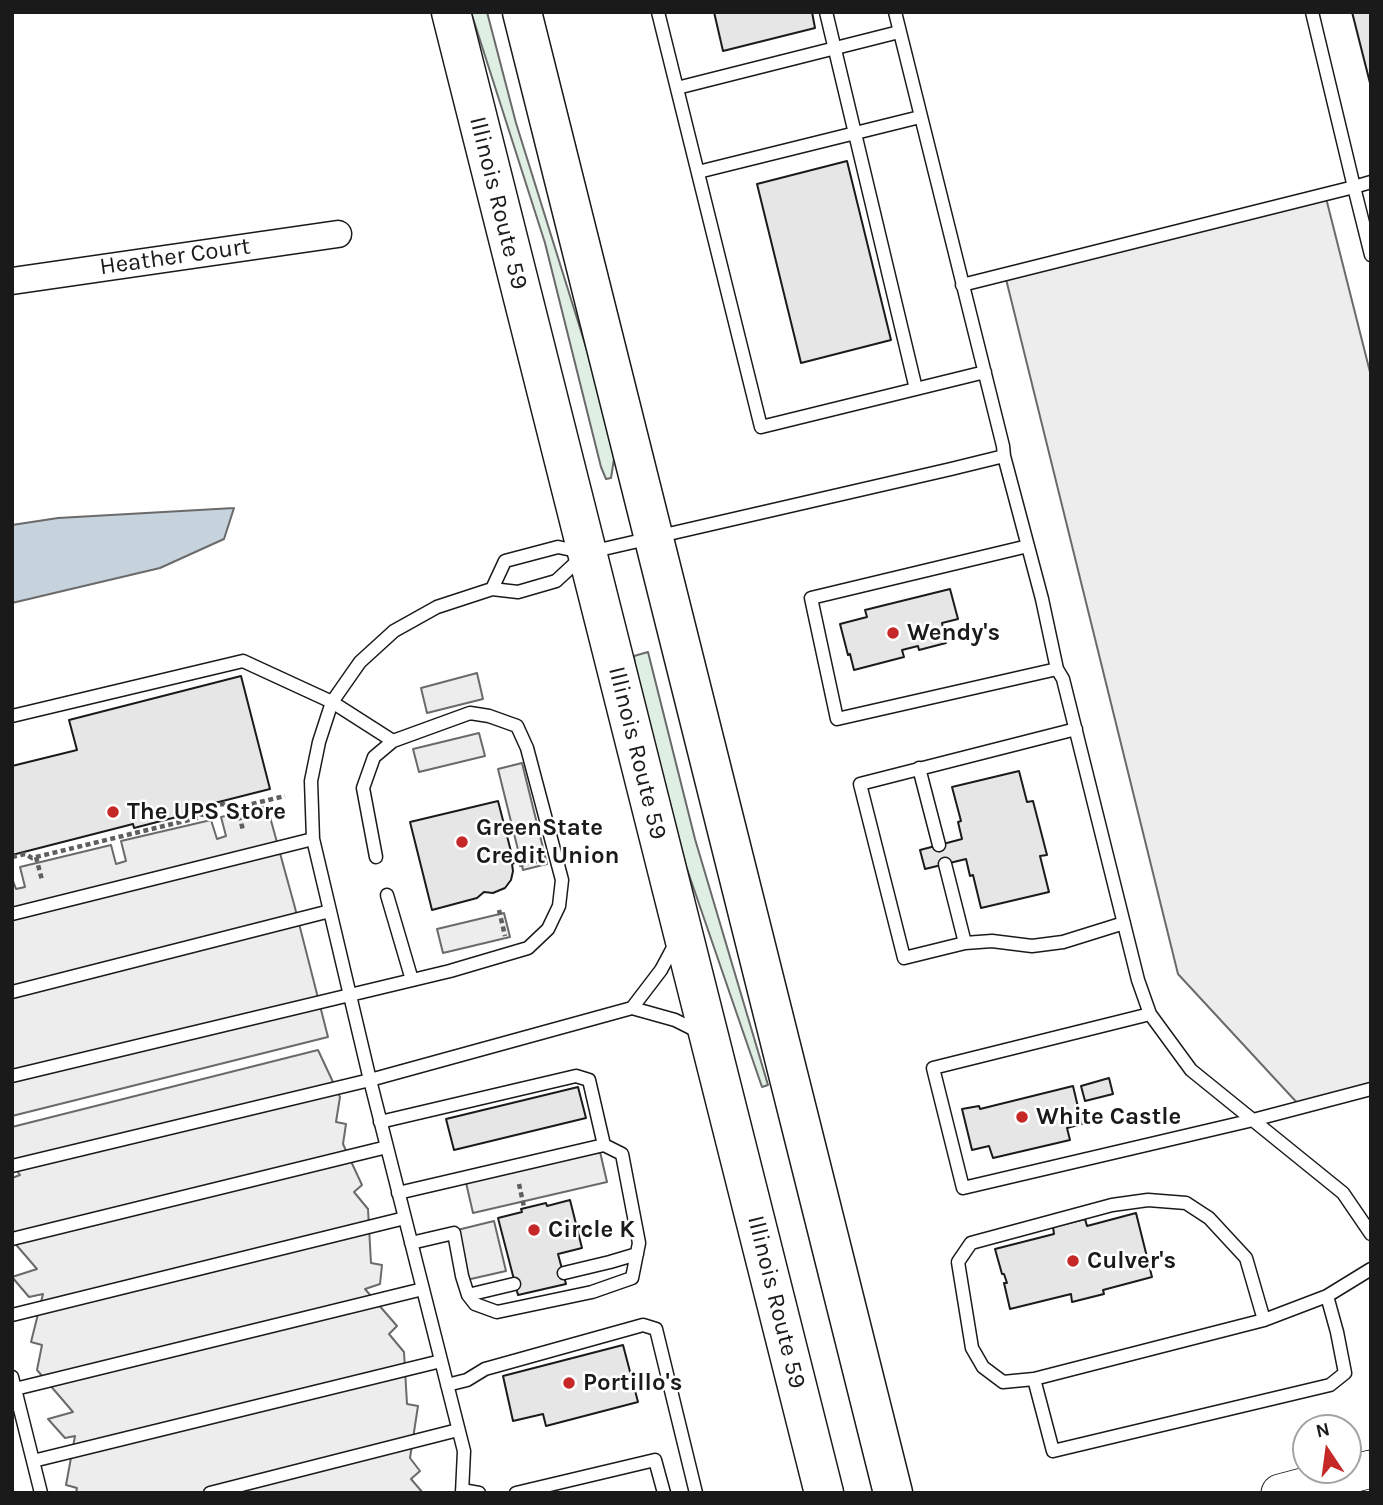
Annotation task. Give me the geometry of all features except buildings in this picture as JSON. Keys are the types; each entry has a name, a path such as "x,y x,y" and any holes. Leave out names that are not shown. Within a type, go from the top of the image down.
{"main road":[{"name":"Illinois Route 59","path":"451,12 824,1493"},
{"path":"522,12 893,1493"}],"street":[{"name":"Heather Court","path":"12,281 338,233"},
{"path":"1280,1493 1371,1469"}],"lane":[{"path":"658,12 761,427 985,372"},
{"path":"826,12 916,389"},
{"path":"895,12 1057,668 1063,679 1138,980 1150,1014 1191,1070 1343,1194 1371,1234"},
{"path":"1312,12 1371,255"},
{"path":"677,88 900,32"},
{"path":"698,172 920,117"},
{"path":"962,285 1371,183"},
{"path":"492,589 505,561 558,547 586,553 1004,456"},
{"path":"1028,546 811,598 837,719 1057,668"},
{"path":"480,1493 462,1492 464,1451 380,1122 313,839 311,781 332,702 360,662 394,631 438,607 492,589 518,592 556,581 586,553"},
{"path":"12,716 243,661 332,702 393,741"},
{"path":"12,1076 497,959 528,948 548,929 559,906 562,880 527,748 517,726 489,716 470,713 393,741 374,757 363,788 376,857"},
{"path":"1076,729 860,784 904,958 965,943 992,941 1032,946 1052,944 1124,923"},
{"path":"919,768 939,845"},
{"path":"12,914 313,839"},
{"path":"944,864 965,943"},
{"path":"387,895 412,980"},
{"path":"12,992 330,911"},
{"path":"632,1008 661,971 682,932"},
{"path":"12,1166 370,1080 632,1008 675,1020 708,1037"},
{"path":"1150,1014 933,1068 963,1188 1371,1089"},
{"path":"380,1122 576,1076 589,1080 604,1145"},
{"path":"398,1193 604,1145 622,1154 639,1243 632,1278 592,1292 497,1312 475,1304 468,1295 454,1233 411,1243"},
{"path":"12,1239 387,1147"},
{"path":"1264,1320 1246,1258 1209,1218 1186,1203 1148,1200 1112,1205 971,1243 958,1262 972,1348 982,1367 1003,1382 1034,1379 1264,1320 1327,1296 1371,1269"},
{"path":"12,1315 405,1218"},
{"path":"564,1273 637,1254"},
{"path":"468,1295 514,1284"},
{"path":"41,1493 14,1383 423,1289"},
{"path":"1034,1379 1053,1451 1330,1385 1345,1373 1327,1296"},
{"path":"447,1385 467,1380 485,1369 643,1325 656,1329 696,1493"},
{"path":"33,1461 441,1361"},
{"path":"210,1493 458,1430"},
{"path":"516,1493 655,1461 664,1493"}],"path":[{"path":"12,857 25,854 32,858 201,817 204,808 223,804 231,809 285,796"},
{"path":"238,807 243,831"},
{"path":"36,857 42,880"},
{"path":"519,865 545,859"},
{"path":"499,910 505,937"},
{"path":"519,1180 524,1207"}],"green space":[{"path":"471,12 487,12 516,123 595,376 613,446 611,478 606,479 601,467 545,243"},
{"path":"648,652 695,839 768,1085 762,1087 686,866 635,668 634,656"}],"shaded area":[{"path":"1325,194 1371,376 1371,1089 1301,1107 1178,974 1005,275"},
{"path":"234,508 224,539 160,568 12,603 12,525 58,518"},
{"path":"477,673 483,699 427,713 421,688"},
{"path":"479,733 485,756 419,772 413,749"},
{"path":"522,763 547,864 523,870 498,769"},
{"path":"267,806 328,1037 12,1116 12,878 16,889 25,887 20,867 111,845 116,864 126,861 121,841 211,820 217,839 226,836 221,817"},
{"path":"504,913 510,937 443,953 437,929"},
{"path":"318,1050 340,1097 336,1122 346,1124 343,1144 362,1185 354,1192 368,1209 371,1263 382,1265 380,1284 365,1289 397,1326 389,1334 404,1352 407,1404 418,1406 410,1458 420,1471 411,1479 423,1493 76,1493 77,1488 66,1485 75,1436 65,1438 48,1419 73,1412 37,1370 42,1345 31,1342 43,1294 29,1297 12,1277 37,1269 12,1240 12,1178 20,1175 12,1164 12,1127"},
{"path":"598,1143 607,1182 473,1213 464,1174"},
{"path":"494,1221 506,1271 462,1281 449,1232"}],"place":[{"name":"Wendy's","path":"893,633"},
{"name":"The UPS Store","path":"113,812"},
{"name":"GreenState Credit Union","path":"462,842"},
{"name":"White Castle","path":"1022,1117"},
{"name":"Circle K","path":"534,1230"},
{"name":"Culver's","path":"1073,1261"},
{"name":"Portillo's","path":"569,1383"}]}
